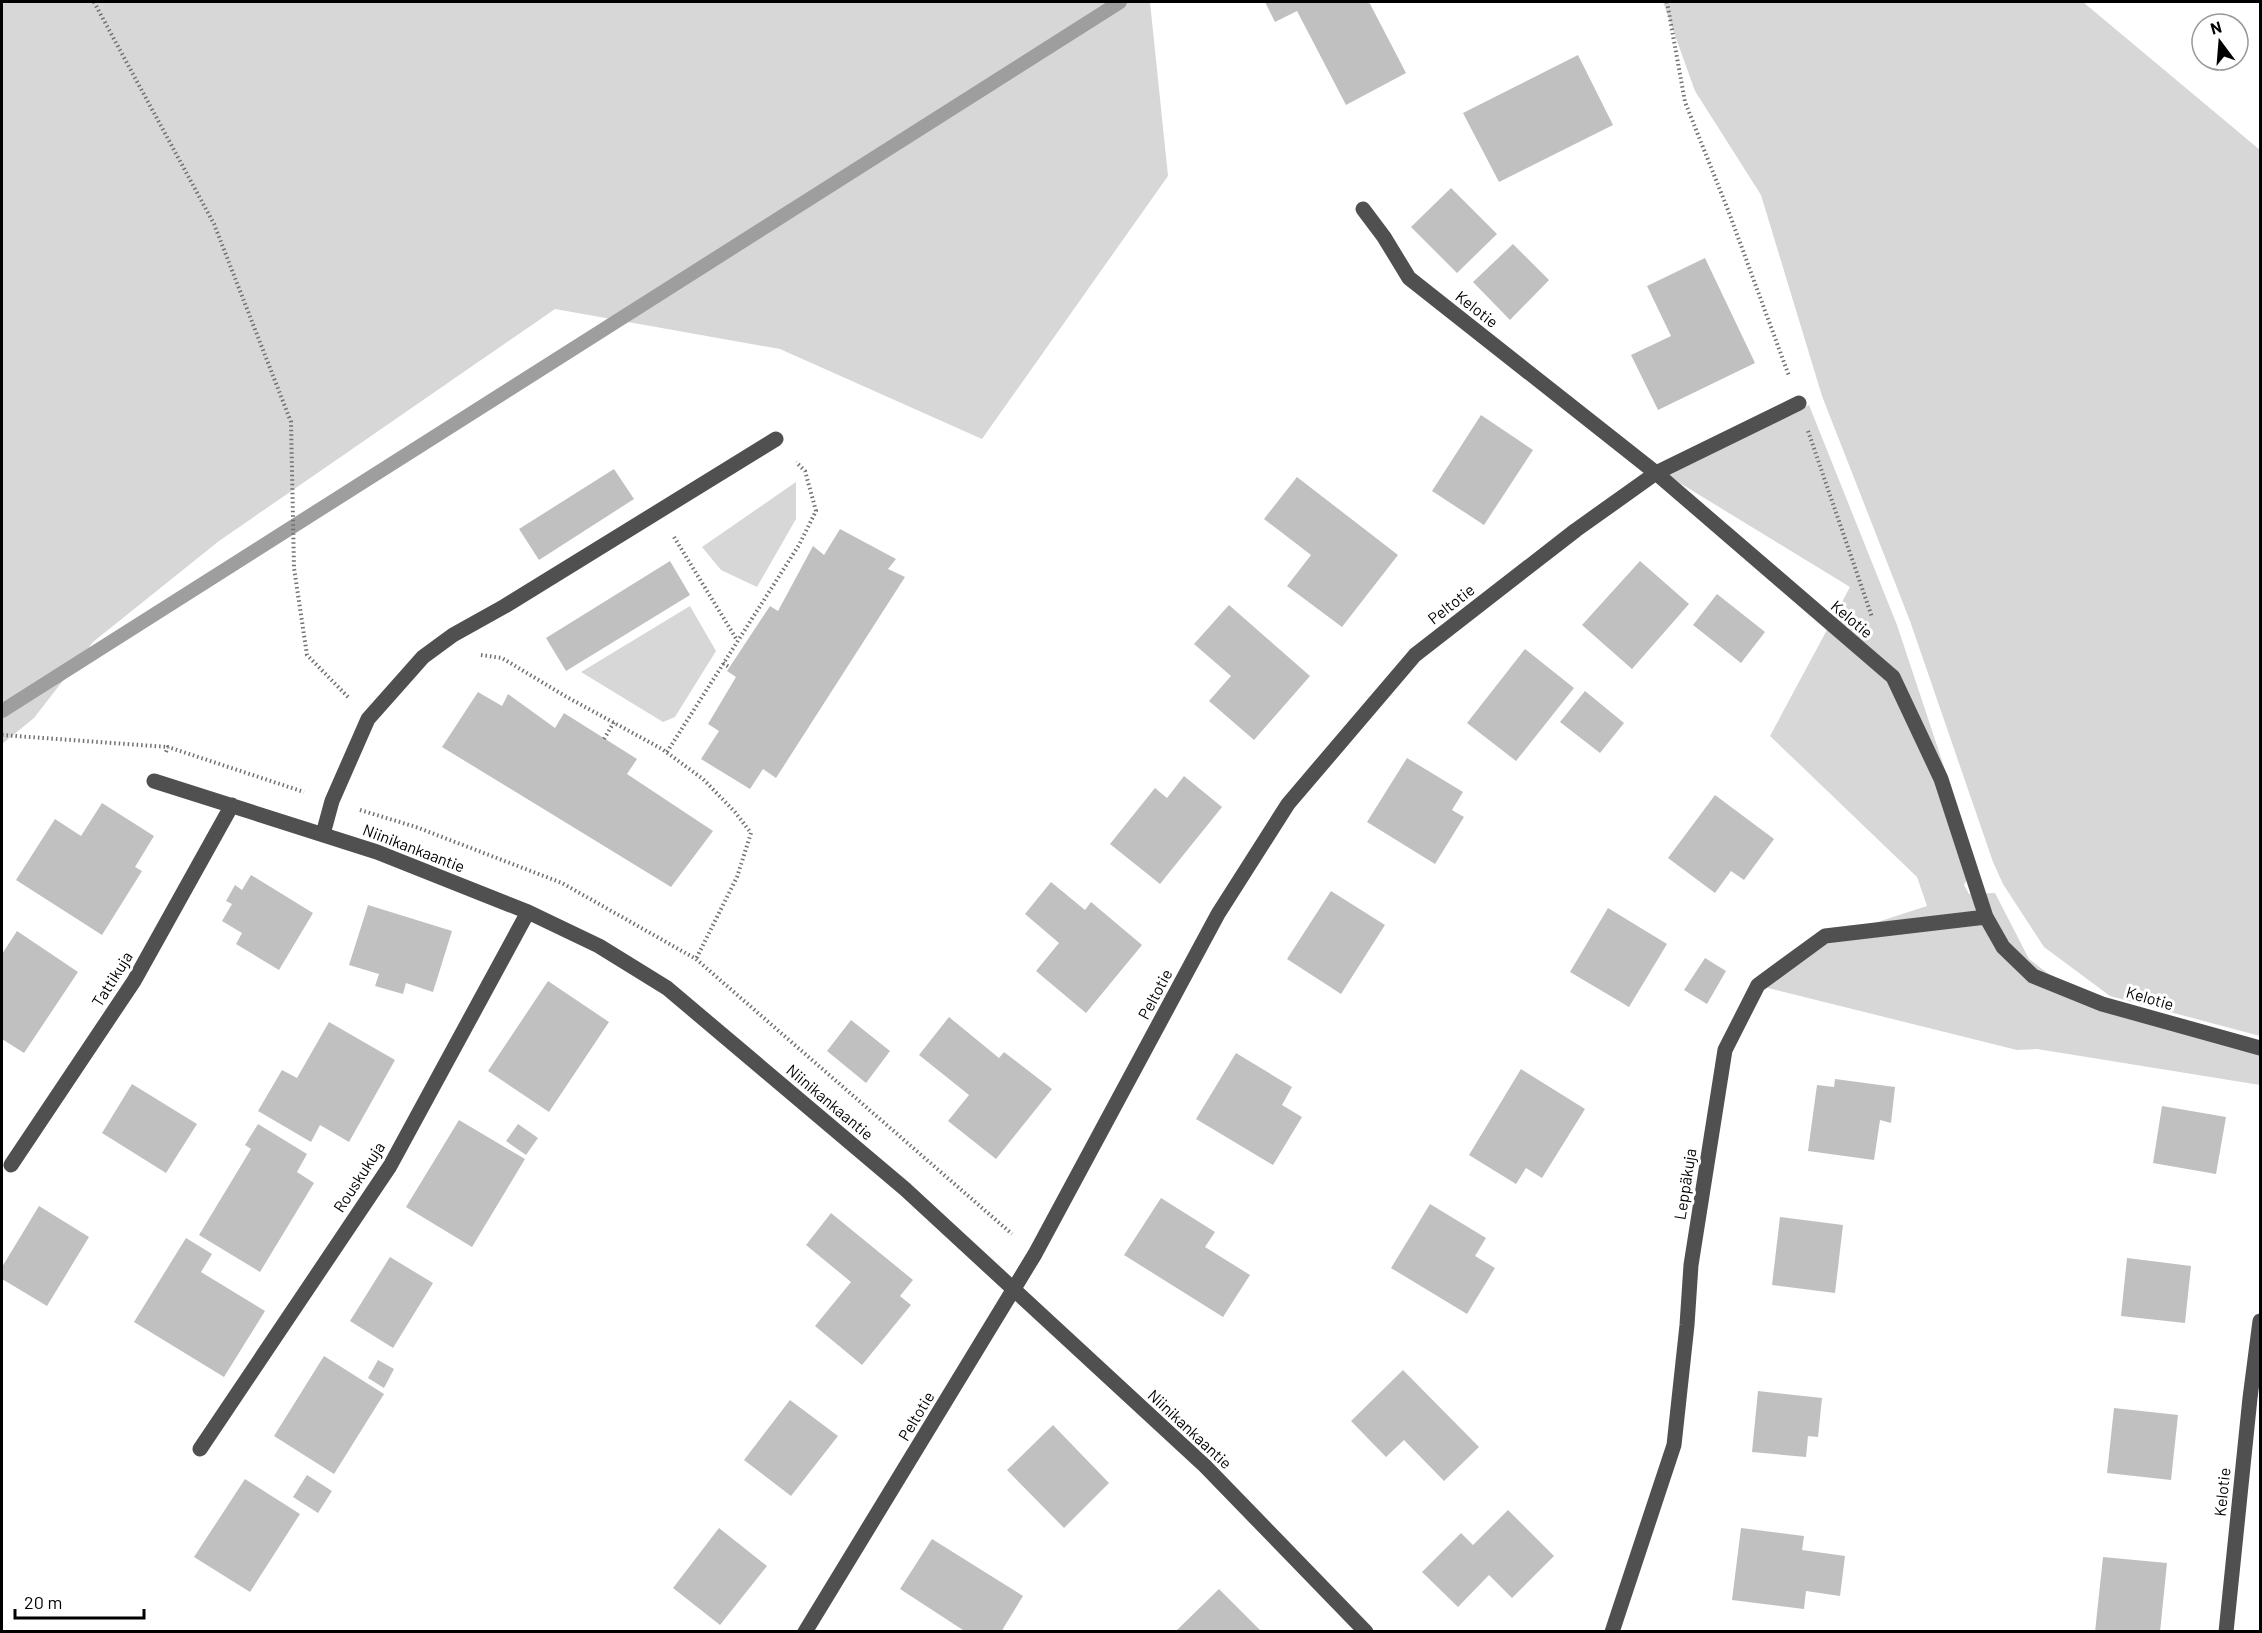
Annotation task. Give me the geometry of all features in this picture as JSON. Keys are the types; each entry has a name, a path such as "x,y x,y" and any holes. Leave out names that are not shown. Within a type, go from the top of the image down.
{"street":[{"name":"Kelotie","path":"1363,209 1384,237 1409,279 1656,473 1893,677 1941,779 1986,917 2002,947 2033,976 2102,1004 2260,1048"},
{"name":"Peltotie","path":"805,1632 1035,1254 1218,914 1288,804 1415,655 1576,530 1656,473 1799,403"},
{"path":"323,834 332,801 368,718 423,657 453,635 505,606 776,439"},
{"name":"Niinikankaantie","path":"154,781 377,852 528,912 599,946 667,988 905,1189 1205,1466 1366,1632"},
{"name":"Tattikuja","path":"11,1165 134,981 232,805"},
{"name":"Rouskukuja","path":"200,1449 390,1166 528,912"},
{"name":"Leppäkuja","path":"1612,1632 1674,1445 1691,1265 1725,1050 1758,985 1825,936 1986,917"},
{"name":"Kelotie","path":"2226,1632 2260,1321"}],"path":[{"path":"94,2 214,224 291,422 294,568 307,655 368,718"},
{"path":"1667,2 1685,102"},
{"path":"667,752 799,545 816,511 805,471 776,439"},
{"path":"658,511 737,640"},
{"path":"479,655 502,658 667,752 704,779 735,812 751,834 737,877 696,959"},
{"path":"723,663 729,668"},
{"path":"604,739 614,722"},
{"path":"2,735 168,747"}],"shaded area":[{"path":"2,2 1150,2 1168,176 982,439 780,349 555,309 219,541 93,642 34,718 2,744"},
{"path":"1663,2 2083,2 2260,150 2260,1036 2110,996 2044,947 2003,884 1993,862 1910,621 1822,396 1761,195 1695,91"},
{"path":"1809,405 1897,625 1976,863 1964,885 1969,894 1995,893 2029,959 2091,1006 2260,1054 2260,1085 2037,1049 2017,1050 1764,987 1828,938 1927,906 1917,877 1770,736 1850,587 1665,474"},
{"path":"796,482 796,519 757,587 721,570 702,547"},
{"path":"690,606 716,651 675,717 663,722 581,672"}],"building":[{"path":"1265,2 1369,2 1406,73 1346,105 1297,11 1275,22"},
{"path":"1578,55 1613,125 1499,182 1463,113"},
{"path":"1451,188 1497,234 1457,273 1411,227"},
{"path":"1513,244 1549,280 1510,320 1473,282"},
{"path":"1705,258 1755,363 1658,410 1631,355 1671,336 1647,286"},
{"path":"1481,415 1533,450 1484,525 1432,491"},
{"path":"614,469 634,499 539,560 519,529"},
{"path":"1297,477 1398,555 1342,627 1287,586 1311,555 1264,519"},
{"path":"840,529 896,559 888,569 905,577 776,778 763,769 750,789 701,759 719,731 708,724 736,677 727,671 770,606 778,611 813,546 824,555"},
{"path":"670,561 690,595 566,671 546,638"},
{"path":"1640,561 1689,604 1632,669 1582,625"},
{"path":"1717,594 1765,632 1741,663 1693,625"},
{"path":"1229,605 1310,676 1254,740 1209,701 1231,676 1194,644"},
{"path":"1525,649 1574,688 1516,761 1467,723"},
{"path":"1585,691 1624,723 1600,753 1560,722"},
{"path":"478,692 502,706 508,694 555,728 564,713 637,759 627,774 713,831 671,887 442,747"},
{"path":"1407,758 1463,792 1452,810 1464,817 1435,864 1367,822"},
{"path":"1184,776 1222,807 1160,884 1110,844 1155,788 1167,798"},
{"path":"1715,795 1774,839 1744,880 1731,871 1715,893 1668,858"},
{"path":"102,803 154,836 135,867 142,871 102,935 16,880 55,819 81,836"},
{"path":"251,875 313,913 279,970 236,944 242,933 222,921 232,904 226,901 235,885 242,890"},
{"path":"1051,882 1085,910 1091,902 1142,945 1086,1013 1036,971 1059,943 1025,914"},
{"path":"1331,891 1385,925 1341,994 1287,959"},
{"path":"368,905 452,931 433,992 406,983 403,994 375,986 379,974 349,965"},
{"path":"1608,908 1667,944 1629,1007 1570,972"},
{"path":"17,931 78,972 24,1053 2,1039 2,954"},
{"path":"1705,958 1726,971 1707,1004 1684,990"},
{"path":"548,981 609,1022 549,1112 488,1071"},
{"path":"949,1017 999,1058 1004,1052 1052,1089 996,1159 948,1121 969,1095 919,1055"},
{"path":"851,1020 890,1051 866,1083 827,1051"},
{"path":"329,1022 395,1060 349,1142 320,1125 311,1142 258,1111 282,1070 297,1078"},
{"path":"1236,1053 1292,1087 1282,1105 1302,1117 1273,1165 1196,1119"},
{"path":"1521,1069 1585,1109 1542,1178 1526,1168 1516,1184 1469,1155"},
{"path":"1835,1079 1895,1087 1891,1123 1880,1120 1874,1160 1808,1151 1817,1085 1834,1087"},
{"path":"132,1084 197,1124 166,1173 102,1133"},
{"path":"2162,1106 2226,1117 2216,1174 2153,1163"},
{"path":"459,1120 525,1159 472,1247 406,1207"},
{"path":"258,1124 307,1154 297,1172 314,1183 260,1272 199,1235 251,1149 245,1145"},
{"path":"518,1124 538,1138 526,1155 506,1141"},
{"path":"1161,1198 1215,1232 1205,1247 1250,1275 1223,1317 1124,1255"},
{"path":"1430,1204 1486,1238 1475,1256 1495,1268 1467,1314 1391,1268"},
{"path":"39,1206 89,1237 47,1306 2,1279 2,1267"},
{"path":"831,1213 913,1280 900,1296 911,1305 862,1365 815,1326 851,1282 806,1245"},
{"path":"1780,1217 1843,1225 1835,1293 1772,1285"},
{"path":"186,1238 212,1254 201,1272 265,1311 224,1377 134,1322"},
{"path":"390,1257 433,1283 393,1348 350,1321"},
{"path":"2127,1258 2191,1266 2185,1323 2121,1316"},
{"path":"324,1356 384,1394 334,1474 274,1436"},
{"path":"378,1360 394,1369 384,1388 368,1378"},
{"path":"1403,1370 1479,1447 1444,1481 1404,1440 1386,1457 1351,1421"},
{"path":"1758,1391 1822,1398 1818,1437 1808,1436 1806,1457 1752,1452"},
{"path":"790,1400 838,1436 791,1496 744,1460"},
{"path":"2114,1408 2178,1415 2171,1480 2107,1473"},
{"path":"1053,1425 1109,1483 1064,1528 1007,1470"},
{"path":"307,1475 332,1491 318,1513 293,1497"},
{"path":"245,1479 300,1514 250,1592 194,1557"},
{"path":"1508,1510 1554,1556 1512,1598 1489,1575 1458,1607 1422,1572 1461,1533 1473,1545"},
{"path":"719,1528 767,1566 720,1625 673,1588"},
{"path":"1741,1528 1804,1536 1802,1550 1845,1556 1840,1596 1806,1591 1804,1609 1732,1600"},
{"path":"932,1539 1023,1596 1001,1632 966,1632 900,1589"},
{"path":"2103,1557 2167,1563 2160,1632 2095,1632"},
{"path":"1219,1589 1262,1632 1175,1632"}],"waterway":[{"path":"2,711 1120,2"}]}
